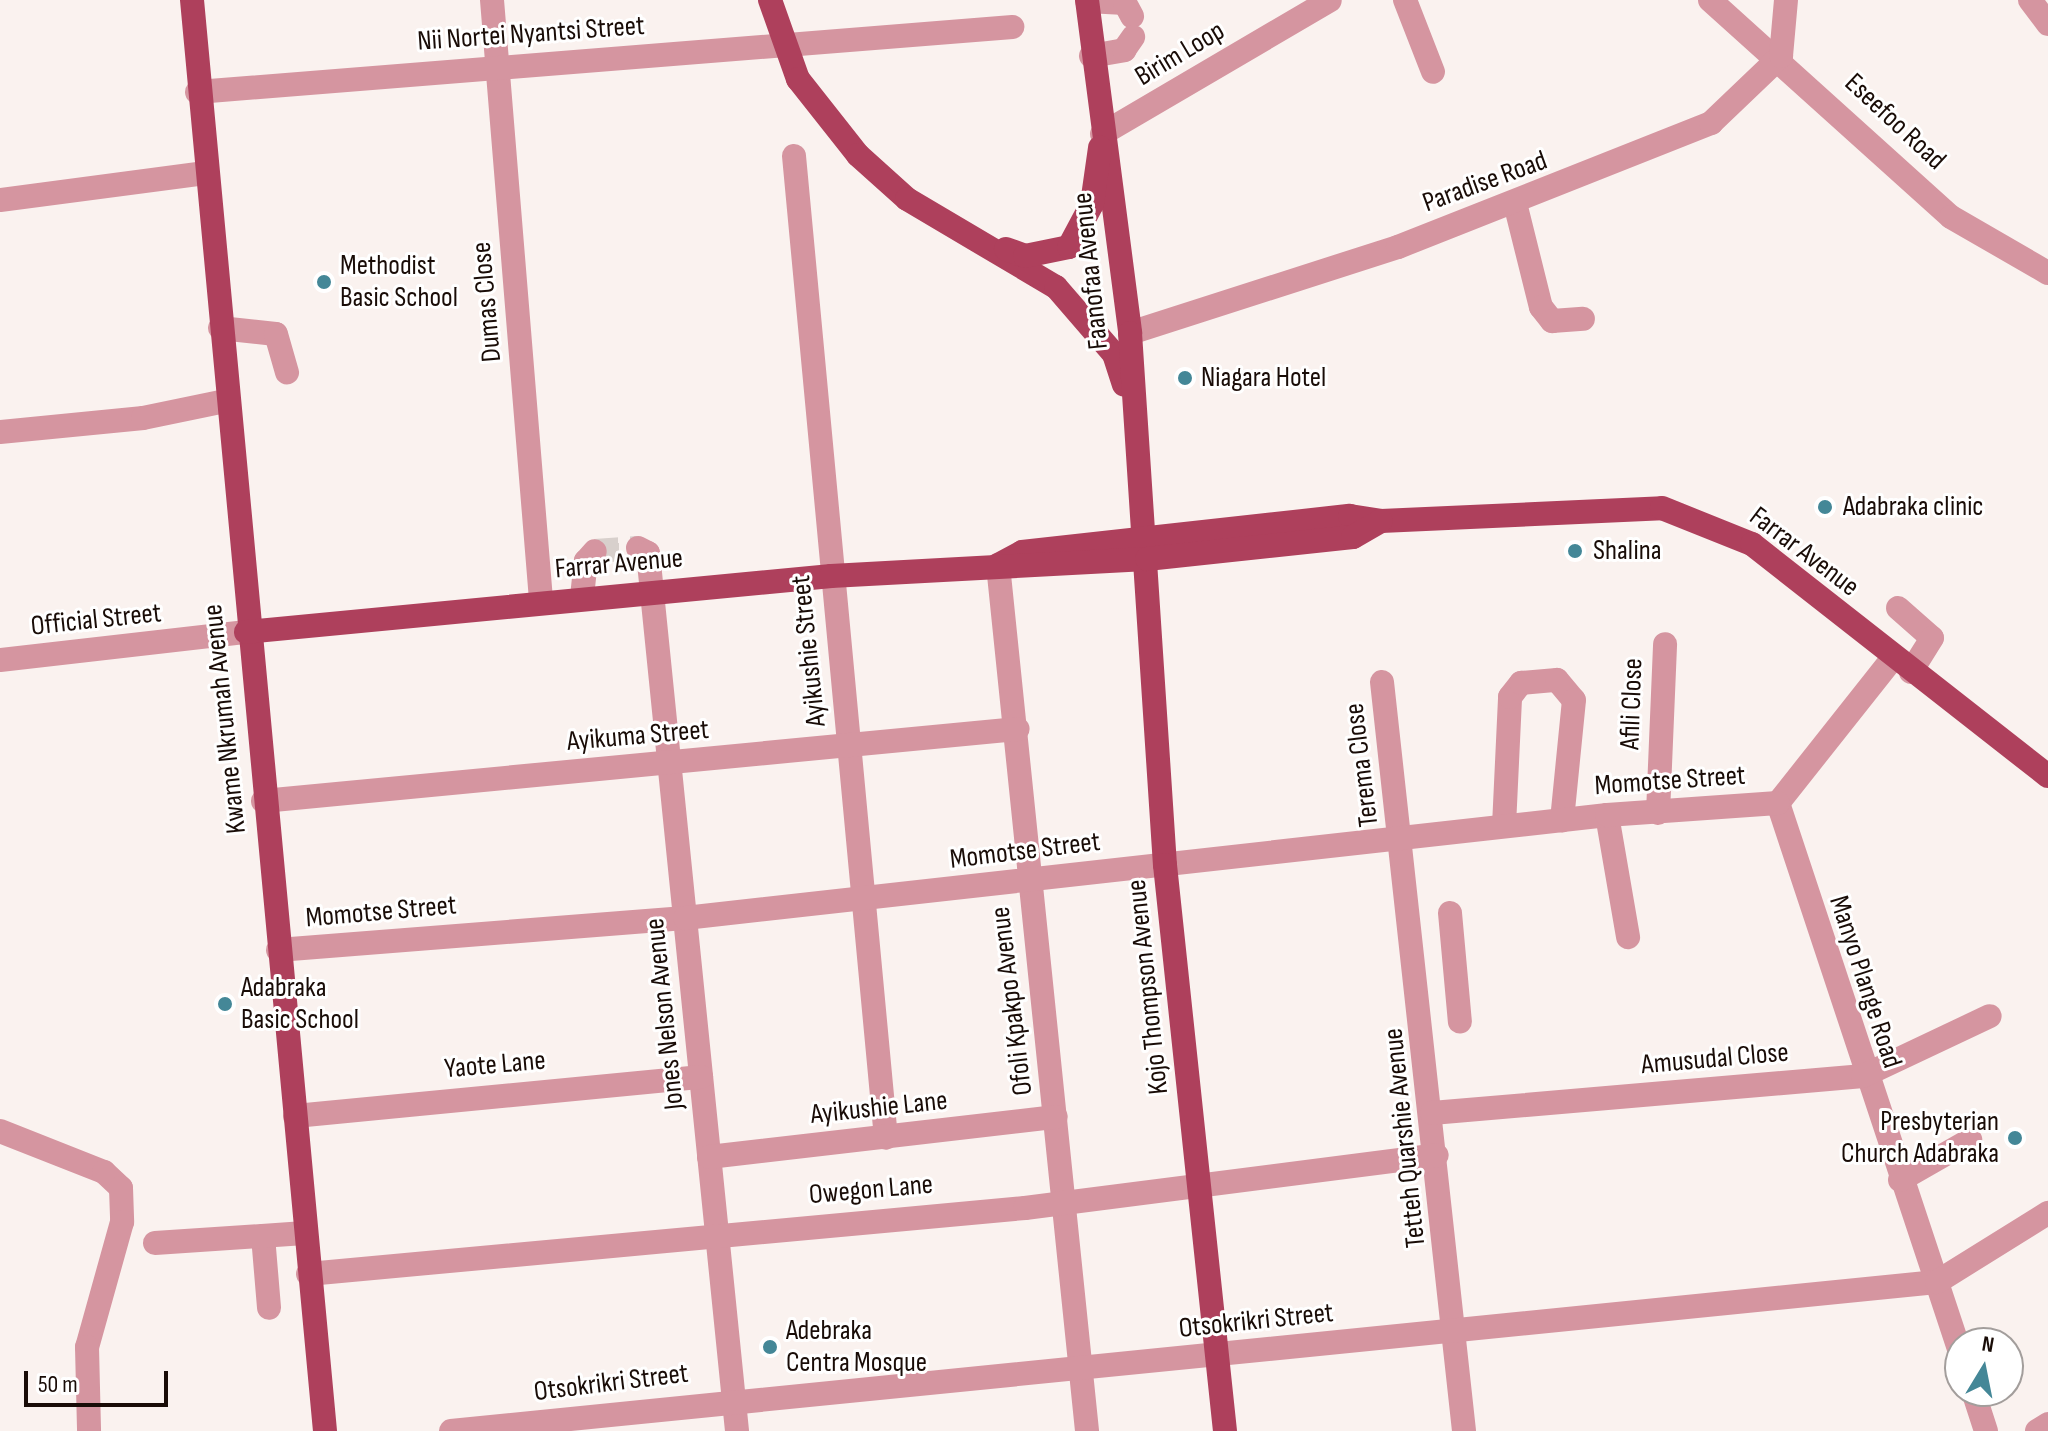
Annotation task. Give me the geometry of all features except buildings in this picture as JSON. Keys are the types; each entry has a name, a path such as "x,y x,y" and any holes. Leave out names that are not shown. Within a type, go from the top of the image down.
{"main road":[{"name":"Kwame Nkrumah Avenue","path":"192,0 197,92 246,632 325,1431"},
{"path":"770,0 798,79 858,155 907,199 1056,287 1088,319 1114,354 1130,402"},
{"name":"Faanofaa Avenue","path":"1087,1 1091,56 1130,333 1130,402 1146,548"},
{"path":"977,240 1025,256 1069,247 1092,204 1102,134"},
{"name":"Farrar Avenue","path":"246,632 541,600 998,565 1022,552 1353,537 1381,521 1662,508 1752,544 1901,665 2048,776"},
{"name":"Kojo Thompson Avenue","path":"1146,548 1165,865 1225,1431"}],"street":[{"name":"Dumas Close","path":"492,0 541,600"},
{"name":"Birim Loop","path":"1102,134 1330,0"},
{"path":"1405,0 1433,72"},
{"name":"Eseefoo Road","path":"1710,0 1781,56 1951,217 2048,273"},
{"path":"1781,56 1786,0"},
{"path":"2030,0 2048,24"},
{"path":"1087,1 1125,3 1132,27 1124,50 1091,56"},
{"name":"Nii Nortei Nyantsi Street","path":"197,92 497,65 787,47 1012,27"},
{"name":"Paradise Road","path":"1130,333 1515,203 1711,123 1781,56"},
{"name":"Ayikushie Street","path":"794,156 886,1138"},
{"path":"0,200 205,173"},
{"path":"1515,203 1541,307 1552,321 1583,319"},
{"path":"220,328 276,334 287,372"},
{"path":"0,432 143,418 225,401"},
{"name":"Jones Nelson Avenue","path":"638,548 648,553 709,1157 713,1233 737,1431"},
{"path":"582,597 586,561 595,551"},
{"name":"Ofoli Kpakpo Avenue","path":"998,565 1018,729 1029,883 1066,1202 1087,1431"},
{"path":"1778,803 1901,665 1932,638 1898,608"},
{"name":"Official Street","path":"0,660 246,632"},
{"name":"Afili Close","path":"1658,813 1665,644"},
{"path":"1504,826 1510,697 1521,683 1557,680 1574,700 1562,820"},
{"name":"Terema Close","path":"1382,682 1401,840"},
{"name":"Ayikuma Street","path":"263,801 1018,729"},
{"name":"Momotse Street","path":"278,950 685,918 1029,883 1607,815 1778,803"},
{"name":"Manyo Plange Road","path":"1778,803 1863,1076 1952,1327"},
{"path":"1607,815 1628,937"},
{"name":"Tetteh Quarshie Avenue","path":"1401,840 1419,974 1464,1431"},
{"path":"1450,913 1460,1022"},
{"path":"1419,974 1455,972"},
{"name":"Amusudal Close","path":"1432,1113 1863,1076 1990,1016"},
{"name":"Yaote Lane","path":"295,1116 701,1077"},
{"name":"Ayikushie Lane","path":"709,1157 1056,1117"},
{"path":"0,1131 104,1172 121,1188 122,1222 87,1347 89,1431"},
{"path":"1900,1180 1970,1140"},
{"name":"Owegon Lane","path":"308,1274 1200,1189 1437,1155"},
{"name":"Otsokrikri Street","path":"451,1431 734,1398 1216,1356 1454,1329 1937,1282 2048,1213"},
{"path":"155,1243 305,1233"},
{"path":"263,1236 269,1308"},
{"path":"1978,1407 1986,1431"},
{"path":"2037,1431 2048,1424"}],"tunnel":[{"path":"595,551 638,548"}],"place":[{"name":"Methodist Basic School","path":"324,282"},
{"name":"Niagara Hotel","path":"1185,378"},
{"name":"Adabraka clinic","path":"1825,507"},
{"name":"Shalina","path":"1575,551"},
{"name":"Adabraka Basic School","path":"225,1004"},
{"name":"Presbyterian Church Adabraka","path":"2015,1138"},
{"name":"Adebraka Centra Mosque","path":"770,1347"}]}
